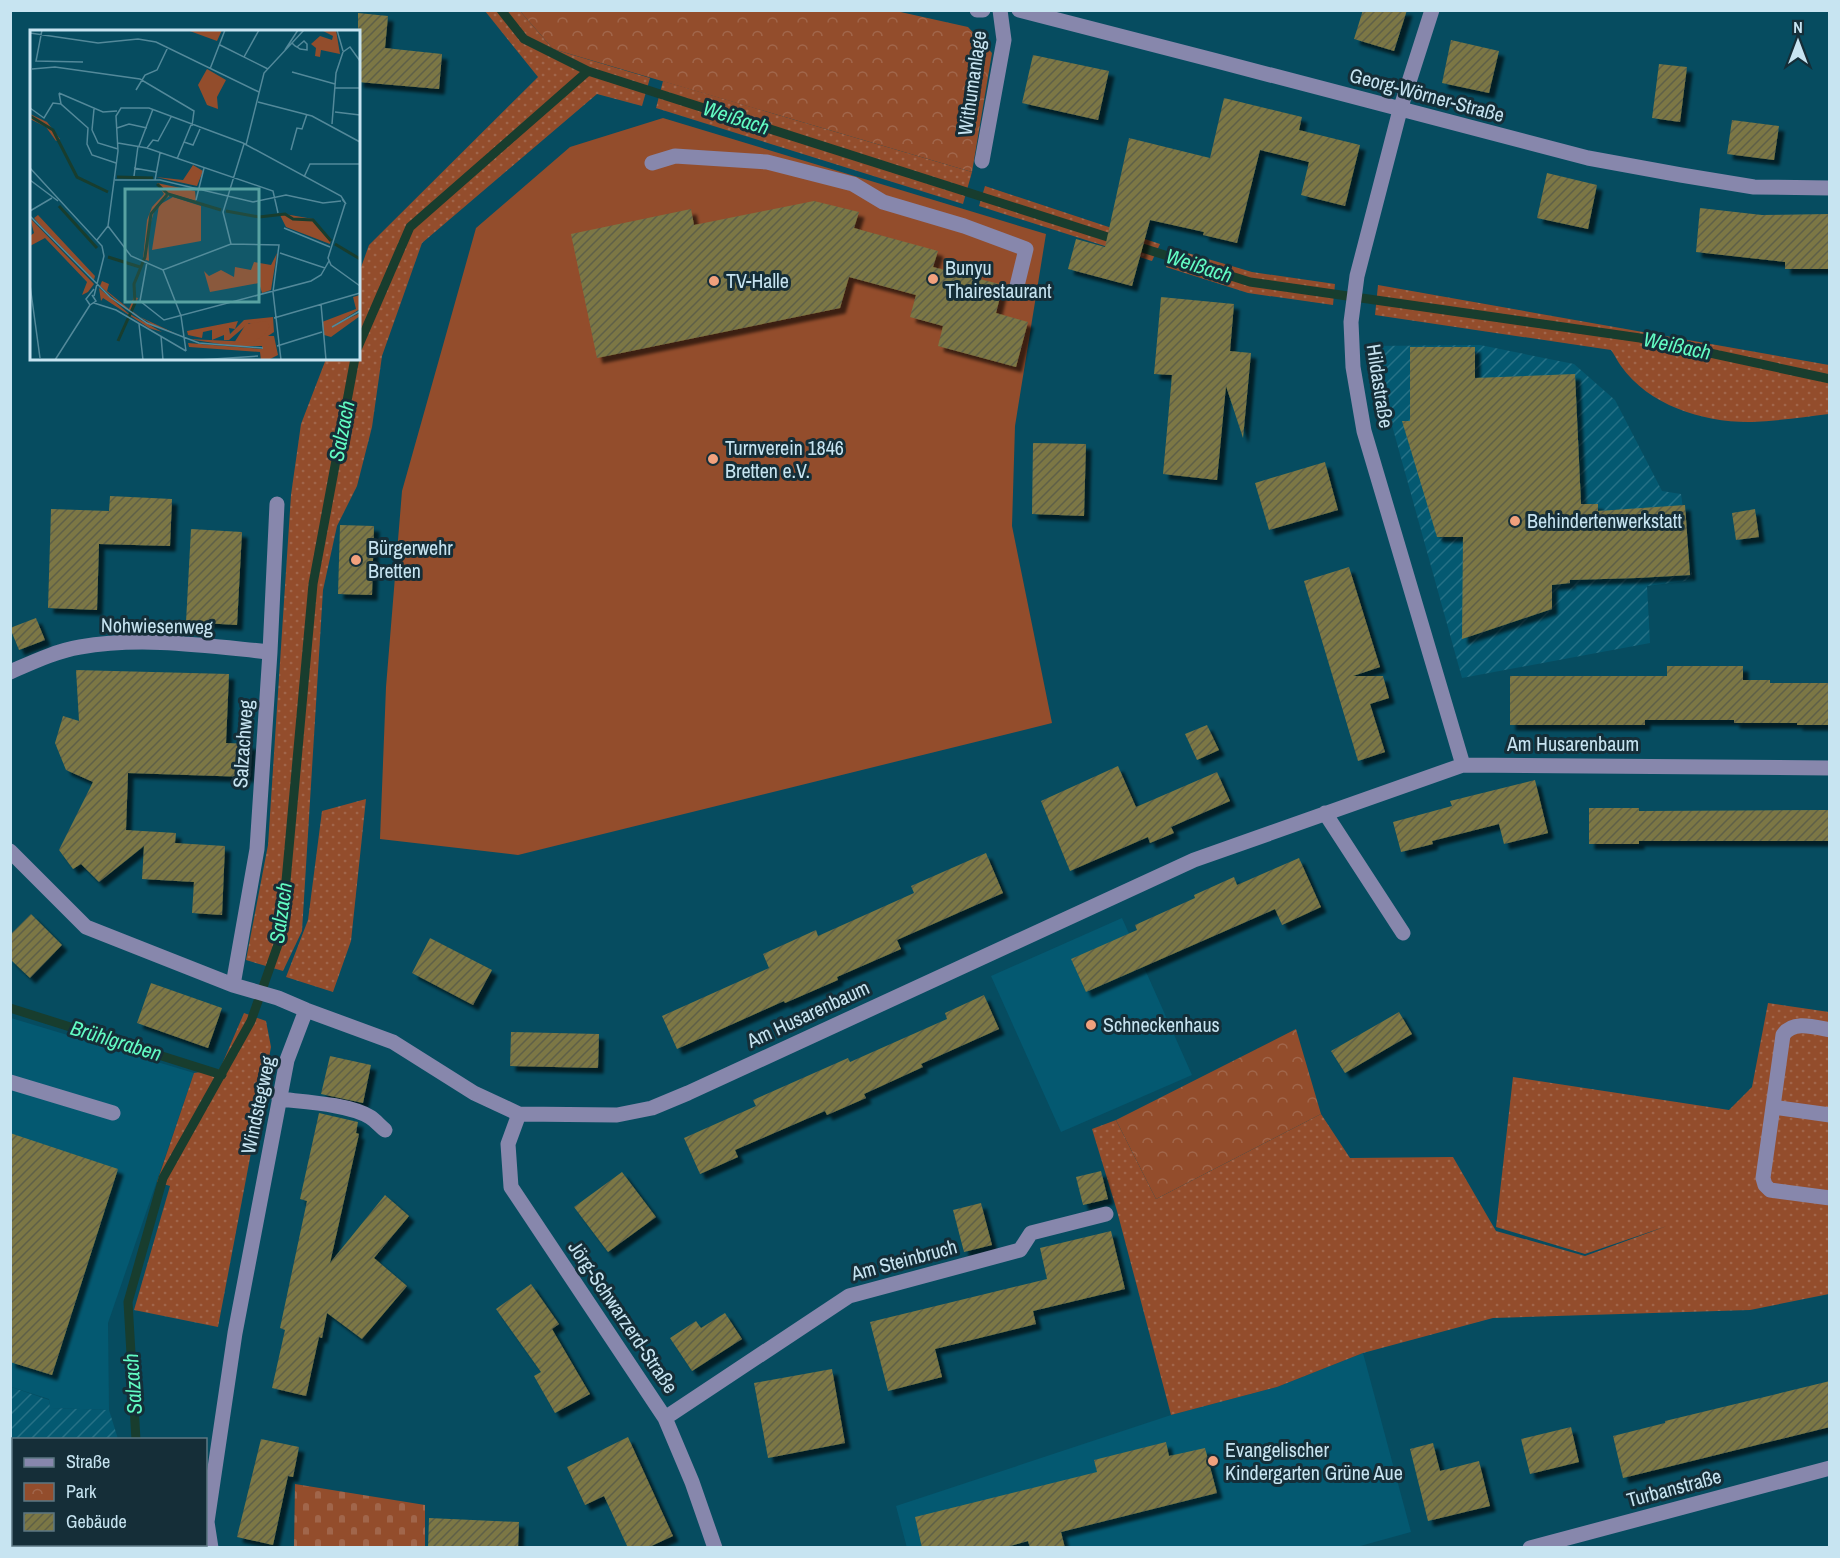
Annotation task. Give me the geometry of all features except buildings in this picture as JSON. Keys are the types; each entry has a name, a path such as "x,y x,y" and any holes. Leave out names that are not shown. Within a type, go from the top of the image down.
{"street":[{"path":"977,10 983,10"},
{"name":"Withumanlage","path":"982,161 1004,40 1000,10"},
{"name":"Georg-Wörner-Straße","path":"1019,10 1588,158 1754,187 1830,188"},
{"name":"Hildastraße","path":"1432,10 1400,110 1357,276 1351,322 1353,368 1364,431 1463,765"},
{"path":"652,163 675,156 766,162 853,184 883,202 964,226 1026,249 1016,290"},
{"name":"Salzachweg","path":"238,986 257,849 278,504"},
{"name":"Nohwiesenweg","path":"10,672 46,657 79,647 119,642 192,645 270,652"},
{"name":"Am Husarenbaum","path":"306,1010 393,1042 474,1093 519,1114 617,1115 652,1108 1194,860 1463,765 1830,768"},
{"path":"1324,813 1403,933"},
{"path":"10,851 86,927 306,1010"},
{"name":"Windstegweg","path":"211,1548 207,1522 235,1333 287,1060 306,1010"},
{"path":"1830,1030 1797,1025 1787,1028 1783,1035 1763,1178 1770,1190 1830,1198"},
{"path":"10,1082 113,1113"},
{"path":"279,1099 352,1110 370,1117 385,1130"},
{"path":"1773,1107 1830,1115"},
{"name":"Jörg-Schwarzerd-Straße","path":"519,1114 508,1144 511,1187 665,1418 692,1482 715,1548"},
{"name":"Am Steinbruch","path":"665,1418 849,1296 1020,1250 1031,1233 1106,1214"},
{"name":"Turbanstraße","path":"1530,1548 1830,1468"}],"shaded area":[{"path":"1480,345 1574,364 1615,400 1662,491 1681,494 1693,580 1647,586 1650,643 1462,678 1370,346"},
{"name":"Schneckenhaus","path":"1122,918 1192,1075 1061,1132 991,976"},
{"path":"11,1018 194,1073 108,1323 109,1410 50,1408 49,1399 11,1387"},
{"name":"Evangelischer Kindergarten Grüne Aue","path":"1363,1353 1411,1532 1353,1548 907,1548 896,1506 1171,1415 1277,1387"},
{"path":"11,1387 49,1400 50,1408 109,1410 118,1438 12,1438 12,1546 114,1547 11,1547"}],"green space":[{"path":"485,11 520,11 553,49 650,78 642,106 597,94 422,243 382,356 372,427 357,486 337,526 323,590 302,931 283,971 246,960 268,845 291,495 301,424 326,360 360,360 360,270 369,245 538,77"},
{"path":"520,11 896,11 968,27 992,53 972,172 553,49"},
{"path":"663,81 972,172 963,204 656,108"},
{"name":"Turnverein 1846 Bretten e.V.","path":"663,118 1046,234 1015,426 1012,526 1052,723 518,855 380,839 386,687 402,491 476,228 570,147"},
{"path":"985,186 1160,244 1152,261 979,206"},
{"path":"1174,249 1252,272 1335,284 1333,305 1248,293 1166,267"},
{"path":"1378,285 1829,365 1829,414 1752,422 1734,422 1697,415 1662,402 1647,392 1633,380 1611,350 1375,315"},
{"path":"366,799 351,941 333,992 286,977 308,920 322,811"},
{"path":"1768,1003 1829,1012 1829,1294 1750,1310 1493,1318 1363,1353 1277,1387 1171,1415 1117,1211 1092,1129 1116,1120 1156,1199 1321,1114 1350,1158 1453,1157 1496,1231 1585,1256 1667,1226 1585,1254 1496,1227 1513,1077 1729,1110 1752,1087"},
{"path":"244,1013 266,1021 271,1047 218,1327 134,1310 170,1186 157,1182 194,1073 220,1069"},
{"path":"1296,1029 1321,1114 1156,1199 1116,1120"},
{"path":"295,1484 425,1505 425,1547 294,1547"}],"waterway":[{"name":"Weißach","path":"501,10 524,39 588,71 1117,240"},
{"name":"Salzach","path":"360,342 410,227 588,71"},
{"name":"Weißach","path":"1133,245 1250,282 1640,338 1830,379"},
{"name":"Salzach","path":"136,1438 128,1302 163,1178 251,1021 281,936 313,584 355,360"},
{"name":"Brühlgraben","path":"10,1008 222,1075"}],"place":[{"name":"Bunyu Thairestaurant","path":"933,279"},
{"name":"TV-Halle","path":"714,281"},
{"name":"Turnverein 1846 Bretten e.V.","path":"713,459"},
{"name":"Behindertenwerkstatt","path":"1515,521"},
{"name":"Bürgerwehr Bretten","path":"356,560"},
{"name":"Schneckenhaus","path":"1091,1025"},
{"name":"Evangelischer Kindergarten Grüne Aue","path":"1213,1461"}]}
